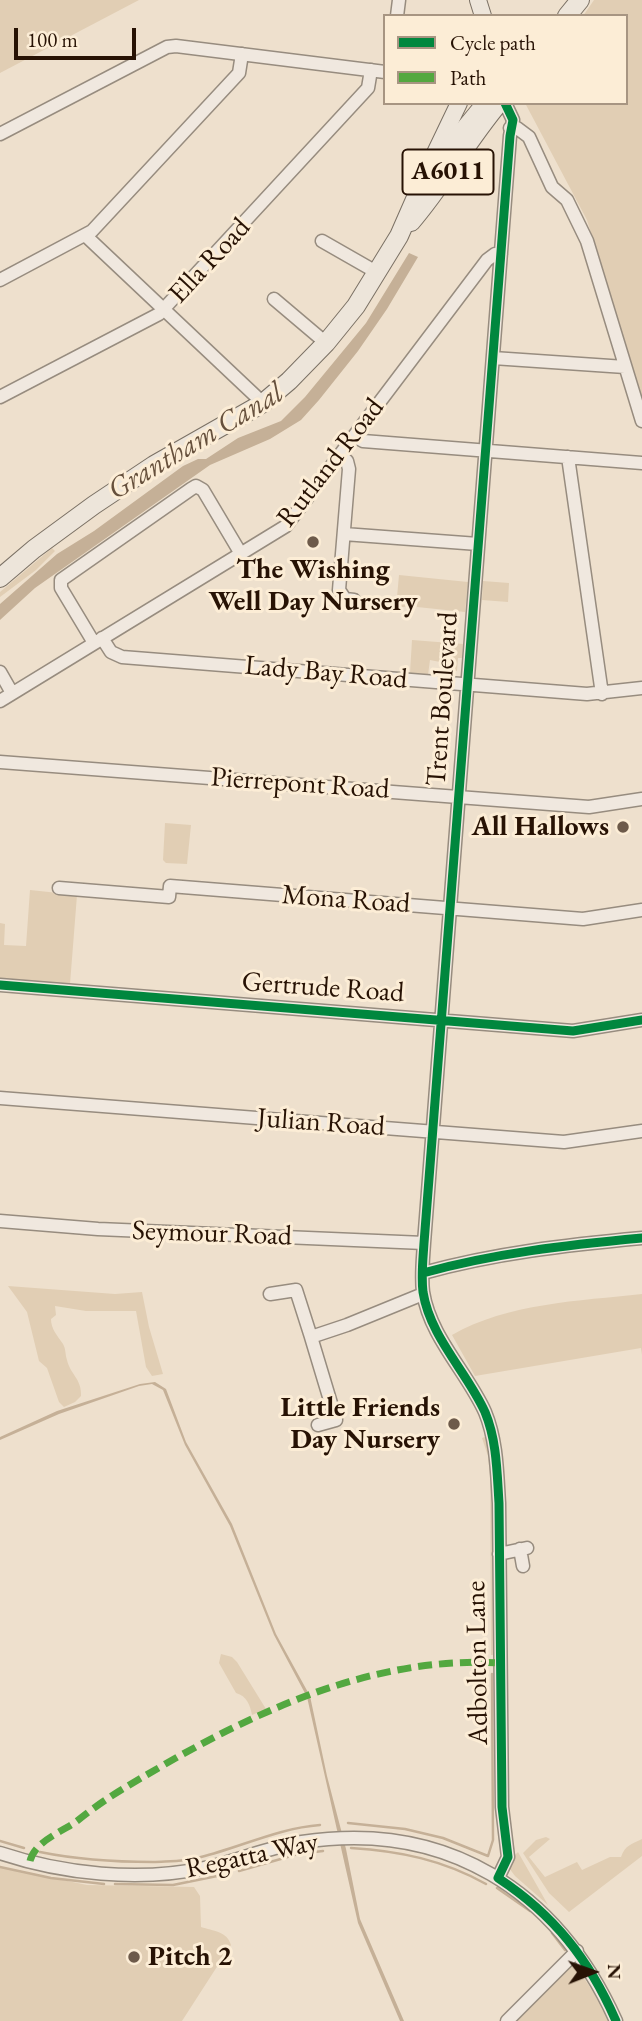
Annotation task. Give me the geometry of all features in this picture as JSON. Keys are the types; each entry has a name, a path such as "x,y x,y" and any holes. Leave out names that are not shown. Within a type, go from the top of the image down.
{"highway":[{"path":"569,14 580,0"},
{"name":"A6011","path":"0,578 56,532 144,472 263,402 289,381 326,343 378,273 399,236 417,195 461,132 494,105"},
{"name":"A6011","path":"399,236 426,204 494,105"}],"main road":[{"path":"417,195 458,105"}],"street":[{"path":"0,134 167,47 378,71"},
{"path":"0,280 86,236 239,73 242,54"},
{"name":"Ella Road","path":"0,397 165,310 368,88 378,71"},
{"path":"496,105 510,128 522,131 529,137 552,187 567,200 587,241 642,421"},
{"name":"Trent Boulevard","path":"423,1273 510,128"},
{"path":"509,144 531,146"},
{"path":"86,236 263,402"},
{"path":"322,241 378,273"},
{"name":"Rutland Road","path":"0,701 286,526 487,260 491,256 501,254"},
{"path":"274,299 326,343"},
{"path":"493,358 625,368"},
{"path":"354,436 363,442 642,463"},
{"path":"340,456 349,469 339,590 345,599 354,600"},
{"path":"568,457 603,694"},
{"path":"98,641 61,588 61,580 191,489 196,486 203,490 241,554"},
{"path":"344,534 478,544"},
{"name":"Lady Bay Road","path":"98,641 122,657 603,694 642,688"},
{"path":"0,672 12,693"},
{"name":"Pierrepont Road","path":"0,761 589,807 642,799"},
{"name":"Mona Road","path":"59,888 169,897 170,886 583,919 642,910"},
{"name":"Gertrude Road","path":"0,985 573,1031 642,1020"},
{"name":"Julian Road","path":"0,1098 564,1142 642,1131"},
{"name":"Seymour Road","path":"0,1222 98,1229 424,1243"},
{"path":"423,1273 477,1258 513,1252 642,1238"},
{"name":"Adbolton Lane","path":"423,1273 428,1311 476,1394 490,1426 496,1466 502,1807 508,1857 498,1878"},
{"path":"270,1294 296,1290 336,1420 318,1425"},
{"path":"311,1337 424,1294"},
{"path":"499,1553 524,1549 523,1566"},
{"name":"Regatta Way","path":"0,1853 83,1870 153,1874 208,1867 301,1842 368,1837 414,1843 456,1857 498,1878"},
{"path":"498,1878 542,1912 577,1951 616,2021"},
{"path":"507,2021 577,1951"}],"shaded area":[{"path":"0,0 139,0 0,73"},
{"path":"594,0 642,0 642,400 587,220 526,105 628,105 628,14 584,14"},
{"name":"Grantham Canal","path":"409,253 418,257 387,309 358,351 301,420 270,439 210,465 35,588 0,620 0,604 57,554 94,531 183,466 198,459 206,459 238,438 281,421 305,397 366,323"},
{"path":"52,548 55,551 36,570 0,597 0,592"},
{"path":"399,575 468,582 465,612 417,607 416,601 412,601 411,606 396,608"},
{"path":"483,581 509,583 508,602 482,600"},
{"path":"412,640 463,644 457,671 451,670 452,658 441,657 440,662 430,660 428,675 410,673"},
{"path":"165,823 191,825 187,864 166,863 163,860"},
{"path":"30,890 77,895 70,984 0,978 0,923 5,924 4,945 26,946"},
{"path":"8,1286 115,1294 142,1292 163,1374 152,1376 146,1367 136,1311 86,1311 55,1306 56,1315 51,1319 52,1326 64,1346 69,1365 81,1390 81,1396 75,1402 64,1407 59,1402 47,1368 39,1361 27,1312"},
{"path":"642,1294 642,1355 641,1348 475,1376 452,1335 474,1324 520,1310"},
{"path":"155,1382 166,1389 186,1442 232,1524 276,1634 310,1696 360,1919 404,2021 400,2021 358,1923 307,1697 274,1635 230,1526 185,1445 163,1390 152,1384 139,1386 59,1414 0,1440 0,1437 57,1411 140,1384"},
{"path":"487,1436 492,1461 496,1613 493,1655 490,1475 482,1438"},
{"path":"221,1654 232,1657 237,1662 266,1709 252,1715 247,1701 236,1693 219,1663"},
{"path":"546,1837 550,1839 529,1857 545,1877 577,1862 582,1870 610,1857 621,1857 627,1847 642,1839 642,1856 569,1912 549,1893 523,1853 536,1840"},
{"path":"518,1852 548,1905 509,1868"},
{"path":"0,1867 87,1885 194,1887 200,1896 201,1927 223,1934 231,1945 182,2021 0,2021"},
{"path":"570,1963 575,1964 608,2021 512,2021"}],"waterway":[{"path":"348,1823 405,1829 443,1838 488,1856 493,1840 492,1674"},
{"path":"40,1852 110,1861 183,1861 290,1830 320,1825"},
{"path":"0,1841 24,1848"},
{"path":"351,1848 421,1858 486,1884"},
{"path":"239,1871 298,1854 323,1851"},
{"path":"0,1867 51,1878 104,1884"},
{"path":"115,1884 173,1885 227,1874"},
{"path":"497,1888 530,1911"},
{"path":"552,1933 565,1950"}],"marked path":[{"path":"30,1861 43,1842 121,1790 206,1742 286,1704 369,1676 455,1663 500,1663"}],"cycle path":[{"path":"506,105 513,120 422,1286 433,1324 485,1412 496,1457 499,1503 502,1807 508,1857 498,1878 536,1907 568,1940 594,1978 616,2021"},
{"path":"0,985 573,1031 642,1020"},
{"path":"423,1273 531,1251 642,1238"}],"place":[{"name":"The Wishing Well Day Nursery","path":"313,542"},
{"name":"All Hallows","path":"623,827"},
{"name":"Little Friends Day Nursery","path":"454,1424"},
{"name":"Pitch 2","path":"134,1957"}]}
